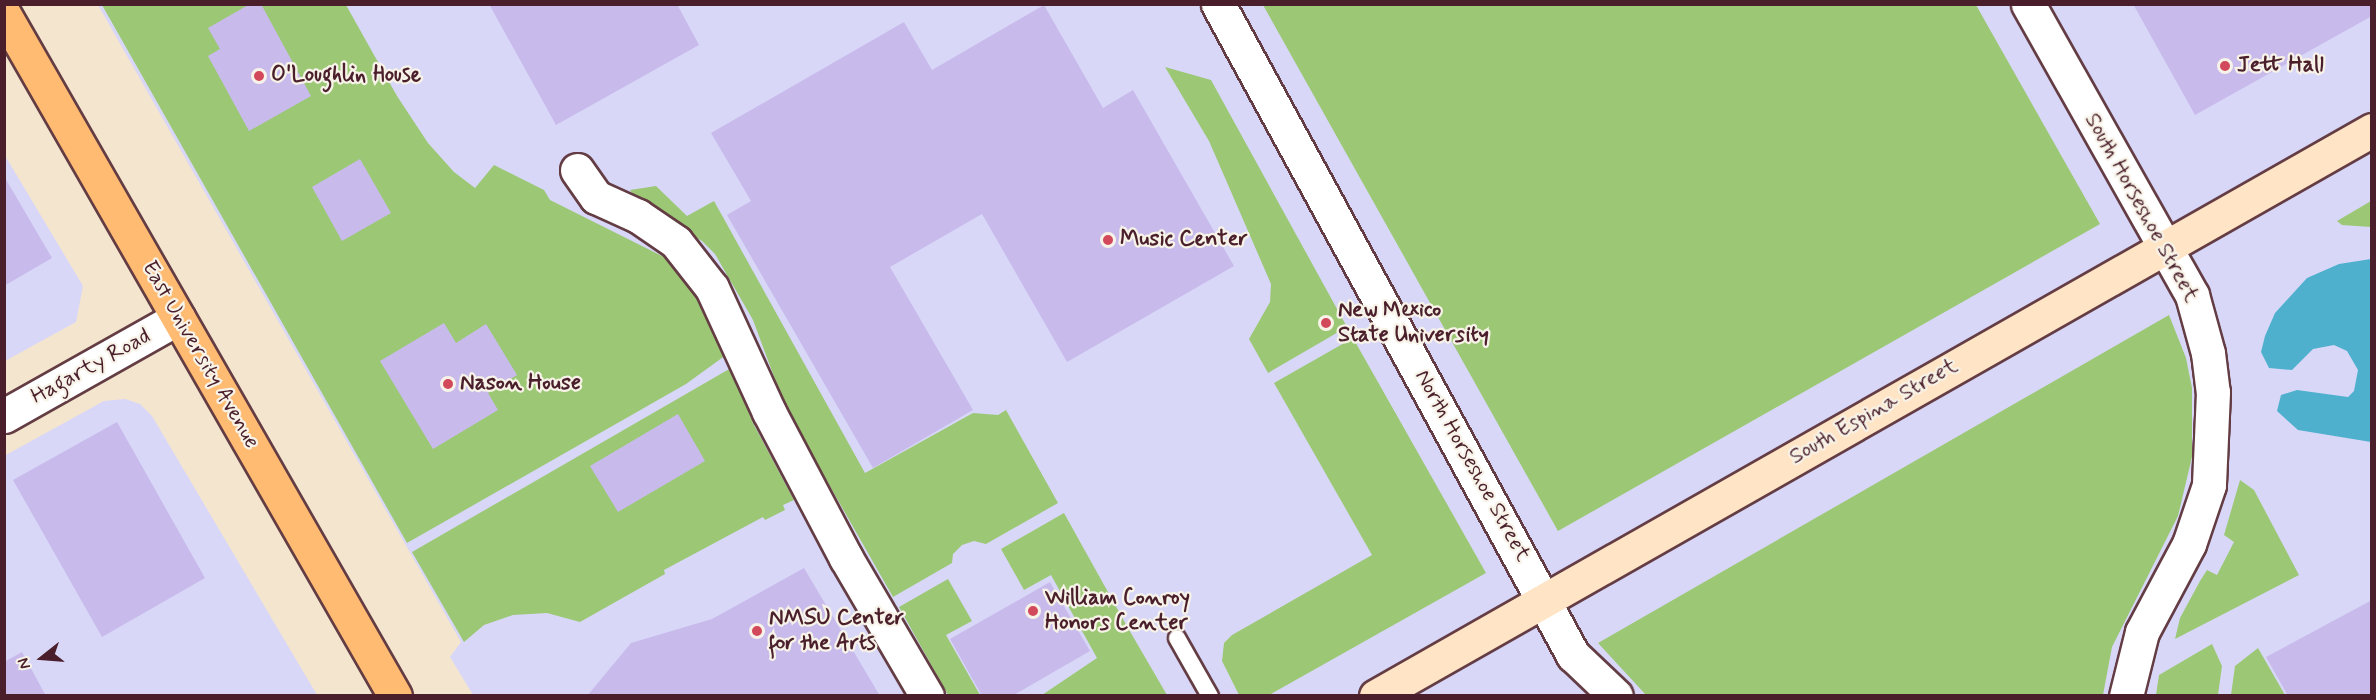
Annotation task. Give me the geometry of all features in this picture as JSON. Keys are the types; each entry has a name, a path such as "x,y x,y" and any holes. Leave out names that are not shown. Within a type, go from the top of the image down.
{"main road":[{"name":"East University Avenue","path":"4,14 395,696"}],"street":[{"name":"North Horseshoe Street","path":"1218,4 1544,598 1573,655 1617,696"},
{"name":"South Horseshoe Street","path":"2028,4 2192,295 2208,353 2212,392 2209,484 2189,544 2142,632 2126,696"},
{"name":"South Espina Street","path":"1377,696 1544,598 2372,130"},
{"path":"577,170 596,197 638,216 676,242 712,288 769,412 846,558 927,696"},
{"name":"Hagarty Road","path":"4,416 178,318"}],"lane":[{"path":"1177,638 1210,696"}],"shaded area":[{"name":"New Mexico State University","path":"98,5 2371,5 2371,695 473,695 450,657 461,642"},
{"path":"4,154 83,286 76,322 5,361"},
{"path":"125,399 140,404 152,416 317,695 5,695 4,456 104,401"}],"green space":[{"path":"102,5 346,5 397,96 428,143 454,172 475,188 494,165 544,190 550,200 666,258 692,282 726,355 686,384 407,543"},
{"path":"1263,5 1976,5 2100,224 1558,531"},
{"path":"1165,67 1211,80 1347,327 1268,373 1249,339 1270,302 1271,284 1209,141"},
{"path":"656,186 687,216 714,201 865,473 973,413 998,415 1006,410 1058,503 986,544 974,541 962,545 953,554 952,563 893,597 786,409 753,320 715,254 702,241 638,202 630,190"},
{"path":"2371,201 2371,227 2342,225 2337,221"},
{"path":"2169,315 2186,358 2192,388 2192,457 2178,516 2112,647 2103,695 1646,695 1598,643"},
{"path":"1353,338 1486,573 1269,695 1239,695 1222,661 1224,643 1232,635 1372,555 1274,383"},
{"path":"731,368 753,423 794,500 783,505 785,510 765,520 763,517 664,570 665,574 580,622 547,613 513,615 484,625 464,642 412,552"},
{"path":"2240,480 2254,490 2299,575 2175,639 2180,618 2200,581 2207,570 2217,575 2234,542 2224,535"},
{"path":"1064,513 1167,695 1042,695 1097,658 1051,575 1024,590 1001,549"},
{"path":"948,579 972,621 946,635 980,695 948,695 899,607"},
{"path":"2212,644 2222,666 2218,695 2156,695 2159,675"},
{"path":"2258,648 2285,695 2231,695 2235,666"}],"water":[{"path":"2371,259 2371,442 2298,430 2277,411 2281,395 2297,390 2348,397 2354,391 2358,370 2347,351 2334,345 2313,349 2292,370 2269,368 2261,352 2265,336 2275,313 2307,278 2339,264"}],"building":[{"name":"O'Loughlin House","path":"250,4 261,4 311,96 249,131 208,56 220,49 208,28"},
{"path":"489,4 677,4 699,45 556,125"},
{"name":"Jett Hall","path":"2133,4 2372,4 2372,16 2195,115"},
{"name":"Music Center","path":"1044,5 1103,108 1133,90 1234,266 1067,362 982,214 890,267 973,410 873,468 727,215 751,201 711,133 904,22 932,70"},
{"path":"360,159 391,213 342,241 312,187"},
{"path":"4,176 52,258 4,286"},
{"name":"Nason House","path":"444,323 456,343 486,324 517,375 488,393 498,410 433,449 380,361"},
{"path":"678,414 705,461 618,512 590,466"},
{"path":"117,422 205,578 102,637 13,480"},
{"name":"NMSU Center for the Arts","path":"804,568 880,696 587,696 631,643 712,619"},
{"name":"William Conroy Honors Center","path":"1050,582 1090,651 1012,696 982,696 950,639"},
{"path":"2372,600 2372,696 2288,696 2266,657"},
{"path":"22,652 46,696 4,696 4,662"}],"place":[{"name":"Jett Hall","path":"2225,66"},
{"name":"O'Loughlin House","path":"259,76"},
{"name":"Music Center","path":"1108,240"},
{"name":"New Mexico State University","path":"1326,323"},
{"name":"Nason House","path":"448,384"},
{"name":"William Conroy Honors Center","path":"1033,611"},
{"name":"NMSU Center for the Arts","path":"757,631"}]}
